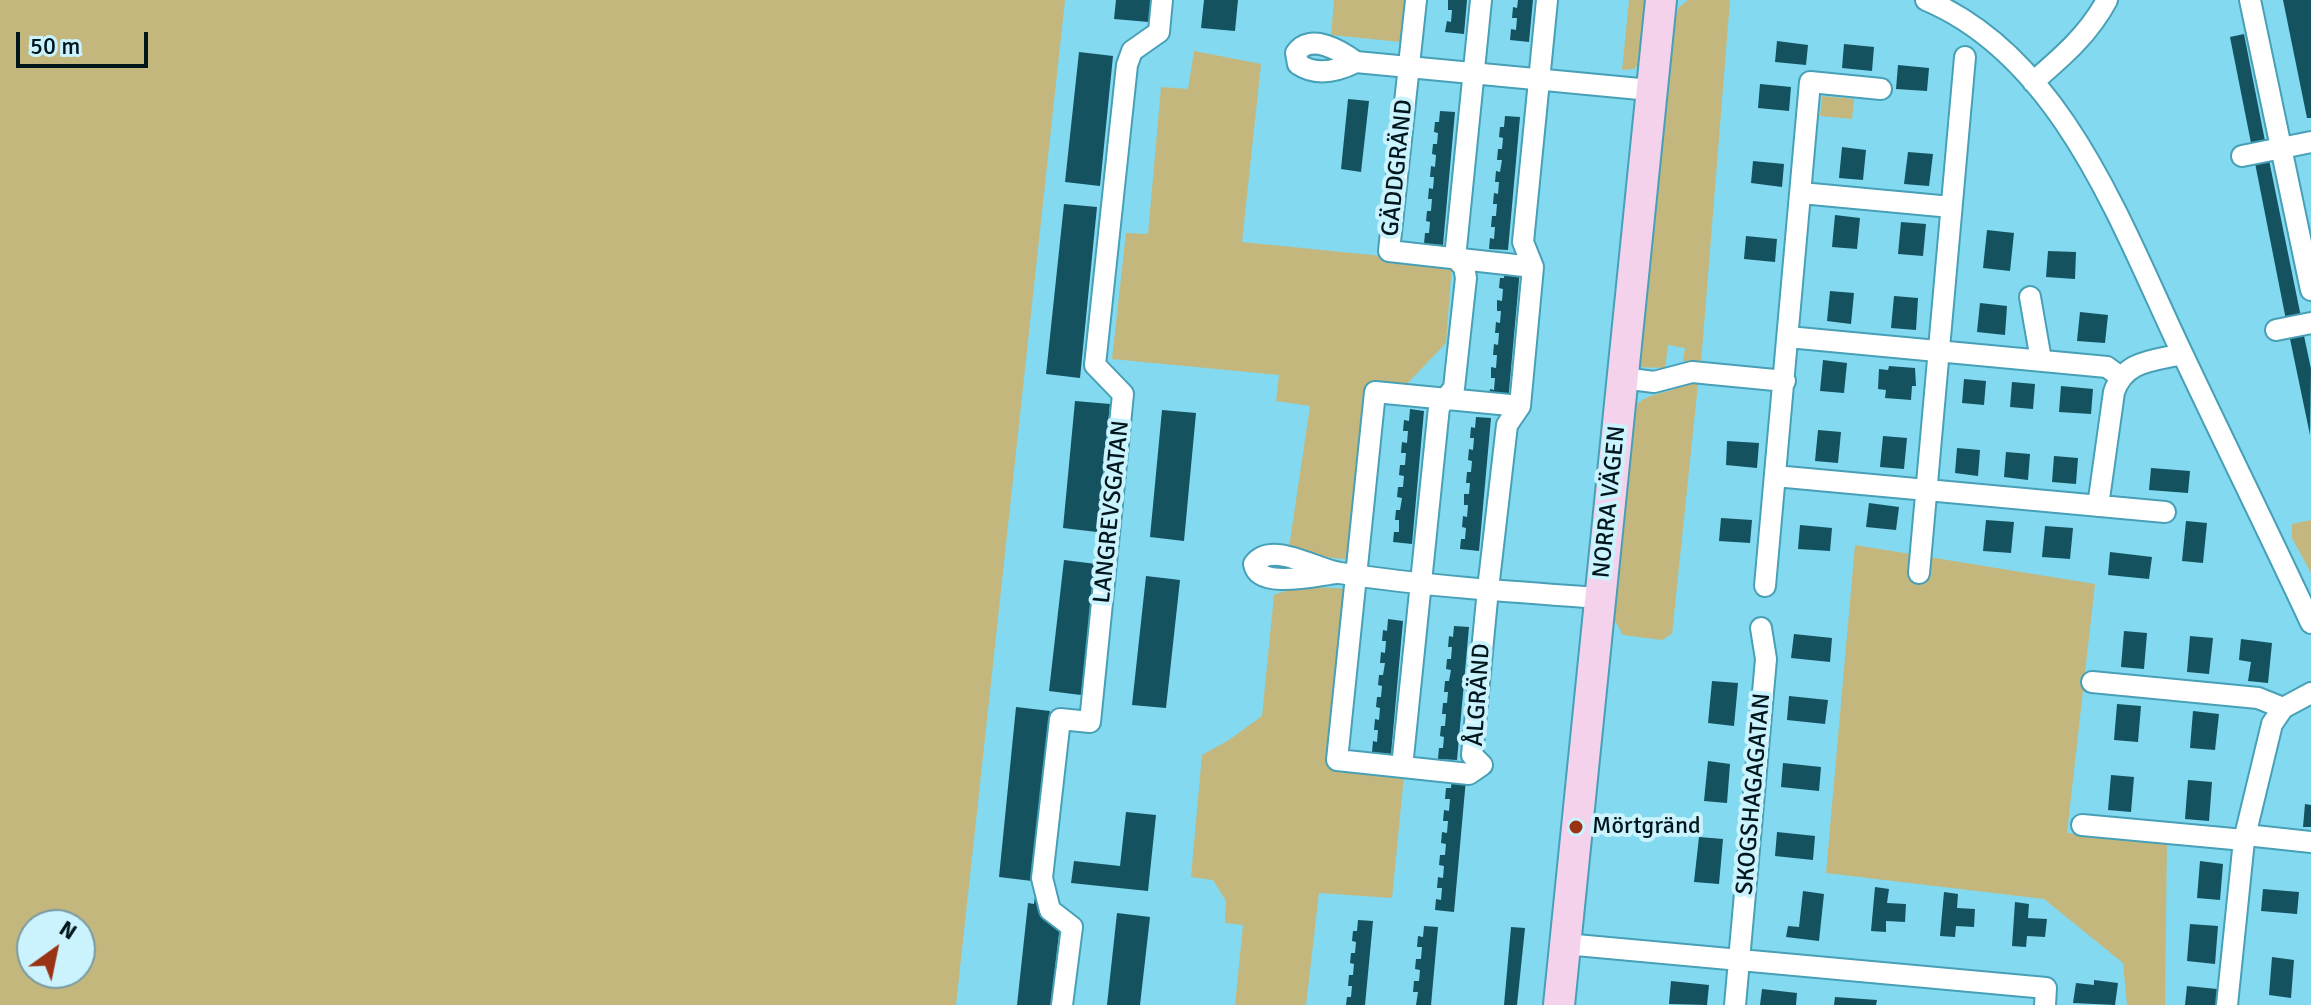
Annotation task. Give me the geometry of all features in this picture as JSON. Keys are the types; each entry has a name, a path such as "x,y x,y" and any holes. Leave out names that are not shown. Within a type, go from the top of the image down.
{"street":[{"name":"LANGREVSGATAN","path":"1062,1005 1072,927 1050,910 1042,878 1060,719 1090,722 1123,394 1095,365 1127,65 1132,51 1159,32 1162,0"},
{"name":"GÄDDGRÄND","path":"1416,0 1389,251 1533,267"},
{"path":"1402,767 1439,407 1454,388 1466,278 1464,267 1455,258 1481,0"},
{"path":"1520,406 1533,267 1523,242 1547,0"},
{"name":"NORRA VÄGEN","path":"1559,1005 1661,0"},
{"path":"1926,0 1971,23 1998,44 2033,82 2074,137 2100,181 2311,623"},
{"path":"2033,82 2076,44 2094,23 2107,0"},
{"path":"2250,0 2311,290"},
{"path":"1919,573 1965,57"},
{"name":"GÄDDGRÄND","path":"1356,62 1650,90"},
{"path":"1765,586 1810,82 1881,89"},
{"path":"2242,156 2311,142"},
{"path":"1801,193 1951,207"},
{"path":"2030,297 2041,360"},
{"path":"2276,330 2311,323"},
{"path":"1788,337 2107,367 2119,376"},
{"path":"2098,506 2119,376 2129,368 2182,354"},
{"path":"1623,378 1654,382 1692,372 1785,381"},
{"name":"ÅLGRÄND","path":"1375,392 1520,406 1507,425 1488,589 1472,755 1482,765 1469,774 1337,760 1346,574 1375,392"},
{"path":"1775,476 2165,512"},
{"path":"1346,574 1599,598"},
{"name":"SKOGSHAGAGATAN","path":"1735,1005 1766,659 1761,628"},
{"path":"2092,682 2258,698 2283,708"},
{"path":"2227,1005 2245,838 2272,724 2283,708 2311,693"},
{"path":"2082,825 2311,842"},
{"path":"1565,944 2046,988 2045,1005"}],"shaded area":[{"path":"0,0 1065,0 956,1005 0,1005"},
{"path":"1334,0 1406,0 1401,42 1331,35"},
{"path":"1629,0 1648,0 1639,64 1634,69 1622,70"},
{"path":"1688,0 1730,0 1701,363 1683,361 1685,348 1668,345 1665,368 1635,367 1674,22 1679,7"},
{"path":"1194,51 1261,64 1242,242 1452,263 1446,343 1403,388 1374,384 1356,560 1288,554 1310,406 1276,401 1279,375 1112,359 1126,233 1148,234 1161,87 1188,89"},
{"path":"1822,96 1854,99 1852,119 1820,116"},
{"path":"1685,384 1698,384 1672,634 1662,640 1623,635 1610,612 1632,411 1643,400"},
{"path":"2311,520 2311,573 2292,538 2292,524"},
{"path":"1855,545 2095,584 2067,833 2167,839 2165,1005 2127,1005 2123,963 2044,899 1826,873"},
{"path":"1299,586 1348,589 1332,766 1404,776 1392,898 1319,893 1306,1005 1235,1005 1243,925 1225,923 1226,901 1213,880 1191,877 1202,755 1262,716 1274,595"}],"building":[{"path":"1116,0 1151,0 1149,22 1114,19"},
{"path":"1204,0 1238,0 1235,31 1201,28"},
{"path":"1448,0 1467,0 1464,34 1445,32 1447,21 1451,22 1452,10 1448,10"},
{"path":"1518,0 1533,0 1529,42 1510,40 1511,29 1516,30 1517,18 1512,18 1513,7 1517,8"},
{"path":"2283,0 2311,0 2311,118 2307,118"},
{"path":"2244,34 2266,146 2252,148 2230,37"},
{"path":"1777,41 1808,45 1806,65 1775,62"},
{"path":"1844,44 1874,47 1872,71 1842,68"},
{"path":"1079,52 1113,56 1100,186 1065,182"},
{"path":"1898,65 1929,68 1927,91 1896,89"},
{"path":"1760,84 1791,87 1789,111 1758,108"},
{"path":"1348,99 1369,101 1361,172 1341,169"},
{"path":"1440,111 1455,112 1443,245 1424,244 1430,222 1426,221 1427,211 1431,211 1429,188 1433,189 1431,166 1435,167 1436,155 1432,154 1438,133 1434,132 1435,122 1439,122"},
{"path":"1505,116 1520,117 1508,250 1489,249 1490,238 1494,239 1495,227 1491,227 1497,204 1493,204 1494,193 1498,194 1499,182 1495,182 1496,171 1500,172 1502,160 1497,160 1503,138 1499,137"},
{"path":"1842,147 1866,150 1863,180 1839,178"},
{"path":"1908,152 1933,154 1929,186 1904,184"},
{"path":"2269,160 2301,317 2286,320 2255,163"},
{"path":"1753,161 1784,164 1782,187 1751,183"},
{"path":"1064,204 1097,207 1080,378 1046,374"},
{"path":"1835,215 1860,218 1857,249 1832,247"},
{"path":"1901,222 1926,224 1923,256 1898,254"},
{"path":"1987,230 2014,233 2010,271 1983,268"},
{"path":"1746,236 1777,239 1775,262 1744,259"},
{"path":"2048,251 2076,252 2075,279 2046,277"},
{"path":"1505,267 1520,269 1508,402 1489,400 1490,389 1494,390 1495,378 1491,378 1491,367 1496,368 1497,355 1493,355 1494,344 1498,345 1499,333 1495,333 1501,311 1497,311 1497,300 1502,301 1503,289 1499,288"},
{"path":"1830,291 1854,293 1851,324 1827,321"},
{"path":"1894,296 1918,298 1916,330 1891,328"},
{"path":"1980,303 2007,306 2005,335 1977,332"},
{"path":"2080,312 2108,315 2105,343 2077,341"},
{"path":"2303,331 2311,369 2310,435 2289,334"},
{"path":"1823,360 1847,363 1844,393 1820,391"},
{"path":"1889,366 1915,368 1916,386 1912,386 1911,400 1885,398 1886,390 1878,389 1879,369 1888,370"},
{"path":"1964,379 1986,381 1984,405 1962,403"},
{"path":"2012,382 2035,384 2033,409 2010,407"},
{"path":"2061,386 2093,389 2091,414 2059,412"},
{"path":"1075,401 1110,404 1097,532 1063,528"},
{"path":"1410,409 1424,411 1412,544 1393,542 1394,532 1399,532 1399,520 1395,520 1402,498 1397,497 1398,487 1403,487 1404,476 1399,475 1400,465 1405,465 1406,453 1401,453 1402,442 1407,443 1408,431 1403,431 1404,420 1409,421"},
{"path":"1162,410 1196,413 1184,541 1150,537"},
{"path":"1476,417 1491,418 1479,551 1460,549 1466,528 1462,527 1463,516 1467,517 1468,505 1464,505 1464,494 1469,494 1467,472 1471,472 1472,461 1468,460 1474,438 1470,438 1471,427 1475,428"},
{"path":"1818,430 1841,432 1838,463 1815,461"},
{"path":"1883,436 1907,438 1904,469 1880,467"},
{"path":"1727,441 1759,443 1757,468 1726,465"},
{"path":"1957,448 1980,450 1978,476 1955,473"},
{"path":"2006,452 2030,454 2028,480 2004,477"},
{"path":"2054,456 2078,458 2076,484 2052,482"},
{"path":"2151,468 2190,471 2188,493 2149,490"},
{"path":"1869,503 1899,507 1896,530 1866,527"},
{"path":"1721,518 1752,520 1750,543 1719,541"},
{"path":"1986,520 2014,522 2011,553 1983,551"},
{"path":"2186,521 2207,523 2203,563 2182,561"},
{"path":"1800,525 1832,528 1830,551 1798,549"},
{"path":"2045,526 2073,528 2070,559 2042,557"},
{"path":"2110,552 2152,557 2149,579 2108,575"},
{"path":"1064,560 1096,564 1081,695 1049,691"},
{"path":"1146,576 1180,580 1166,708 1132,705"},
{"path":"1388,619 1403,621 1391,754 1372,752 1373,741 1377,742 1378,730 1374,730 1380,708 1376,707 1377,697 1381,697 1382,686 1378,685 1385,663 1380,663 1381,652 1385,653 1386,641 1382,641"},
{"path":"1454,626 1469,627 1457,760 1438,759 1444,737 1440,736 1441,726 1445,726 1446,714 1442,714 1448,692 1444,692 1445,681 1449,681 1451,670 1446,669 1447,659 1451,659 1449,636 1453,637"},
{"path":"2124,631 2147,633 2144,669 2121,667"},
{"path":"1794,634 1832,638 1830,662 1791,658"},
{"path":"2190,636 2213,638 2209,674 2187,672"},
{"path":"2241,639 2272,643 2268,683 2248,681 2251,662 2239,660"},
{"path":"1712,681 1738,683 1734,726 1708,723"},
{"path":"1789,696 1828,700 1825,724 1787,720"},
{"path":"2117,704 2141,706 2138,742 2114,740"},
{"path":"1016,707 1050,711 1032,881 999,877"},
{"path":"2193,711 2219,714 2215,750 2190,748"},
{"path":"1708,761 1730,764 1727,803 1704,801"},
{"path":"1783,763 1821,767 1819,791 1781,787"},
{"path":"2111,775 2134,777 2131,812 2108,810"},
{"path":"1452,777 1466,779 1454,912 1435,910 1436,899 1441,900 1442,888 1437,888 1438,877 1443,878 1444,866 1439,865 1440,855 1445,855 1446,844 1441,843 1442,832 1447,833 1448,821 1443,821 1444,810 1449,811 1450,799 1445,799"},
{"path":"2188,780 2212,782 2209,821 2185,819"},
{"path":"2305,804 2311,805 2311,827 2303,827"},
{"path":"1126,812 1156,815 1148,891 1071,883 1074,861 1120,866"},
{"path":"1777,832 1815,836 1813,860 1775,856"},
{"path":"1699,837 1723,839 1719,884 1694,882"},
{"path":"2200,861 2223,864 2220,900 2197,898"},
{"path":"1875,887 1889,889 1887,903 1906,904 1905,922 1886,921 1886,932 1871,931"},
{"path":"2263,889 2299,892 2297,914 2261,911"},
{"path":"1803,891 1824,894 1819,941 1786,937 1788,926 1799,927"},
{"path":"1944,892 1958,894 1957,908 1975,909 1974,927 1956,926 1955,937 1940,936"},
{"path":"1035,896 1059,898 1058,907 1062,907 1051,1005 1017,1005 1028,903 1034,904"},
{"path":"2015,902 2029,904 2028,918 2047,919 2045,937 2027,936 2026,947 2012,946"},
{"path":"1117,913 1150,917 1140,1005 1107,1005"},
{"path":"1358,920 1373,921 1365,1005 1346,1005 1347,997 1351,997 1349,975 1353,975 1354,964 1350,963 1356,942 1352,941"},
{"path":"2190,924 2218,926 2215,964 2187,961"},
{"path":"1424,926 1438,927 1431,1005 1416,1005 1418,992 1413,992 1414,981 1419,981 1420,970 1415,969 1416,959 1421,959 1422,947 1417,947 1418,936 1423,937"},
{"path":"1511,927 1525,928 1517,1005 1504,1005"},
{"path":"2272,957 2294,960 2291,998 2269,995"},
{"path":"2094,980 2118,983 2115,1005 2073,1003 2076,983 2094,985"},
{"path":"1671,981 1709,985 1707,1005 1669,1004"},
{"path":"2187,986 2217,989 2216,1005 2185,1005"},
{"path":"1762,989 1797,993 1796,1005 1760,1005"},
{"path":"1835,997 1877,1000 1876,1005 1834,1005"}],"place":[{"name":"Mörtgränd","path":"1576,827"}]}
